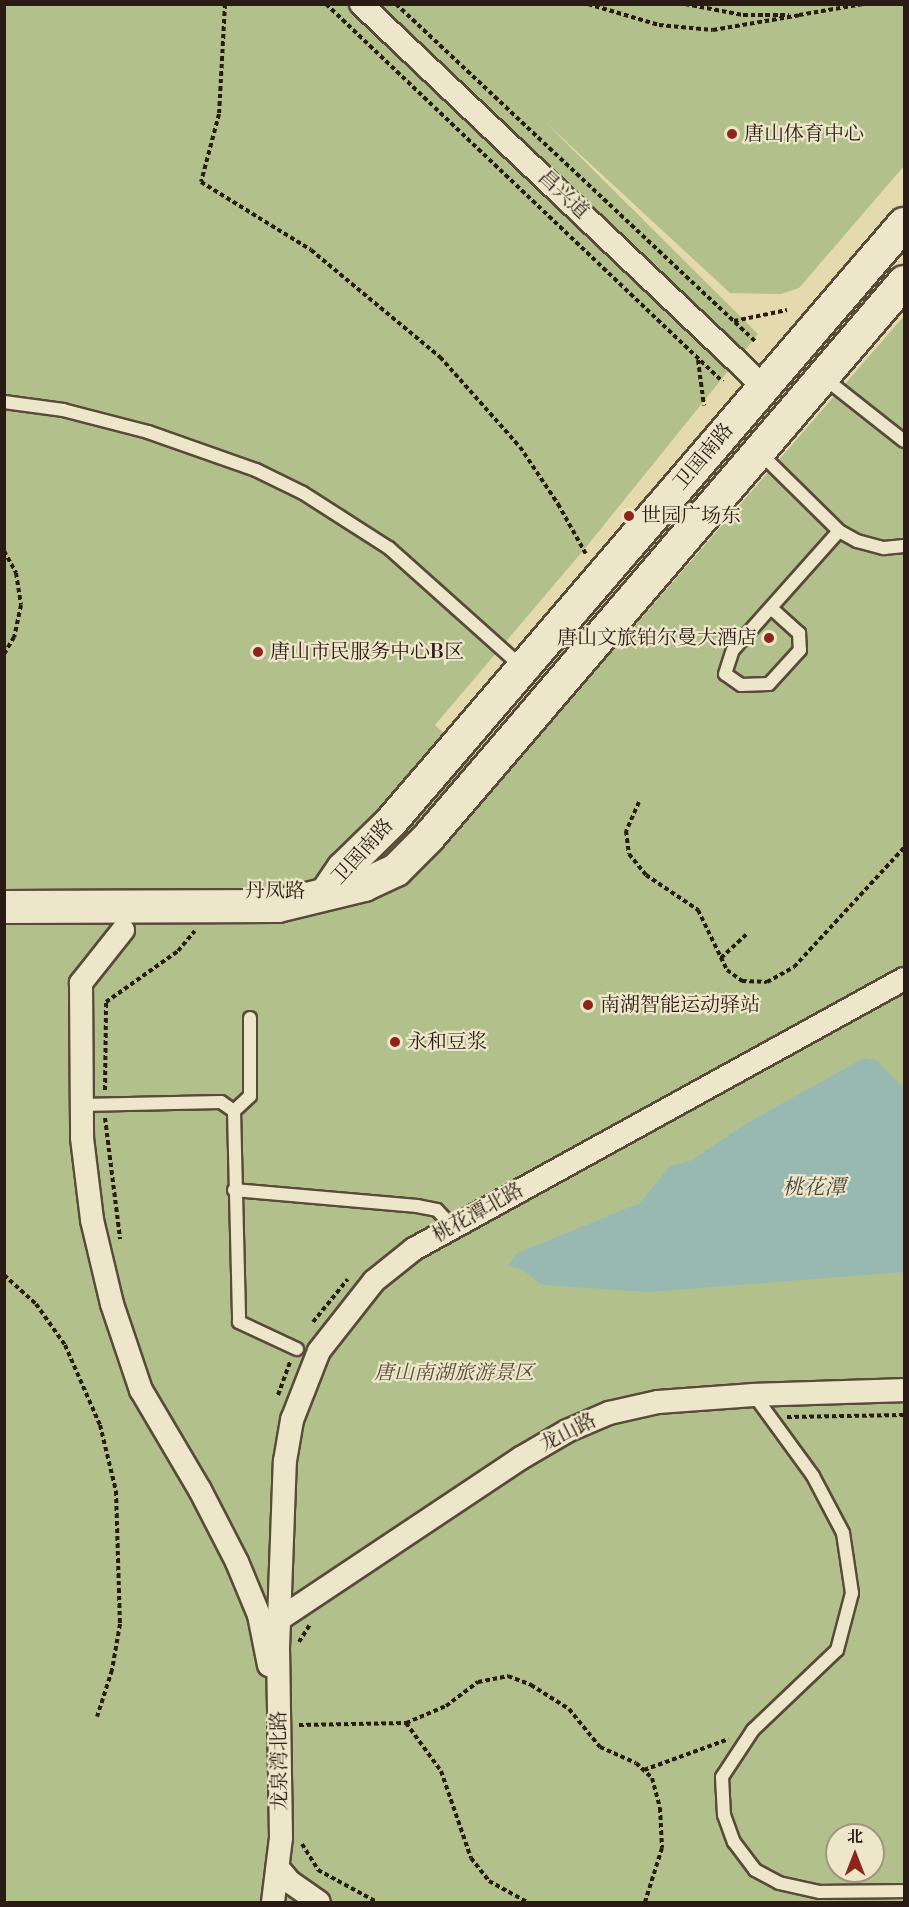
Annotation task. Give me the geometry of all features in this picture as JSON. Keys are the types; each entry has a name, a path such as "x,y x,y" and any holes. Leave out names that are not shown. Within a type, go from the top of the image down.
{"main road":[{"name":"卫国南路","path":"328,891 343,869 391,822 904,224"},
{"name":"卫国南路","path":"328,891 364,885 396,870 428,838 904,282"},
{"path":"764,387 790,413"},
{"name":"丹凤路","path":"4,891 328,891"},
{"name":"丹凤路","path":"4,906 278,906 328,891"}],"street":[{"name":"昌兴道","path":"361,4 764,387"},
{"path":"123,930 81,983 81,1105 92,1220 125,1347 141,1390 200,1490 237,1562 258,1615 269,1665"},
{"name":"桃花潭北路","path":"281,1618 285,1461 292,1420 319,1351 374,1281 452,1226 823,1027 904,979"},
{"name":"龙山路","path":"281,1618 567,1431 609,1413 658,1402 754,1395 904,1390"},
{"name":"龙泉湾北路","path":"273,1902 279,1869 281,1618"},
{"path":"279,1869 290,1882 319,1902"}],"lane":[{"path":"822,376 904,441"},
{"path":"4,402 104,419 170,439 256,470 303,494 389,548 524,668"},
{"path":"759,451 839,531 857,541 884,548 904,546"},
{"path":"771,608 799,633 800,650 769,684 741,686 725,674 728,657 771,608 839,531"},
{"path":"250,1018 250,1096 234,1111 234,1190 239,1322 297,1349"},
{"path":"81,1105 220,1102 234,1111"},
{"path":"234,1190 417,1206 437,1210 452,1226"},
{"path":"754,1395 813,1476 843,1533 852,1593 837,1650 753,1730 722,1777 724,1815 734,1842 755,1870 779,1883 820,1892 904,1891"}],"path":[{"path":"225,4 220,104 201,182 311,250 440,357 520,447 558,504 586,554"},
{"path":"326,4 723,382"},
{"path":"396,4 756,342"},
{"path":"588,4 659,25 713,30 863,4"},
{"path":"685,4 743,15 801,15"},
{"path":"734,321 787,310"},
{"path":"698,359 704,406"},
{"path":"4,551 16,573 21,605 14,637 4,654"},
{"path":"639,802 626,831 629,854 646,875 698,910 732,977 742,981 766,982 779,978 904,848"},
{"path":"105,1095 106,1002 178,951 195,930"},
{"path":"721,958 747,934"},
{"path":"104,1106 120,1244"},
{"path":"4,1275 36,1305 65,1345 100,1425 116,1491 120,1623 112,1670 97,1717"},
{"path":"777,1417 904,1415"},
{"path":"295,1647 320,1616"},
{"path":"290,1726 406,1723 446,1706 478,1682 508,1676 531,1685 568,1709 600,1747 644,1770 652,1778 660,1808 662,1848 645,1902"},
{"path":"406,1723 441,1771 471,1858 489,1881 527,1902"},
{"path":"644,1770 753,1730"},
{"path":"296,1835 318,1870 377,1902"}],"green space":[{"name":"唐山南湖旅游景区","path":"5,5 904,5 904,166 799,288 781,294 730,293 544,121 758,334 587,546 435,725 498,783 904,316 904,1902 5,1902"}],"water":[{"name":"桃花潭","path":"864,1058 876,1060 904,1088 904,1272 649,1292 542,1285 523,1270 508,1265 517,1253 640,1203 670,1166 690,1161 747,1123"}],"place":[{"name":"唐山体育中心","path":"732,134"},
{"name":"世园广场东","path":"629,516"},
{"name":"唐山文旅铂尔曼大酒店","path":"769,638"},
{"name":"唐山市民服务中心B区","path":"258,652"},
{"name":"南湖智能运动驿站","path":"588,1005"},
{"name":"永和豆浆","path":"395,1042"}]}
